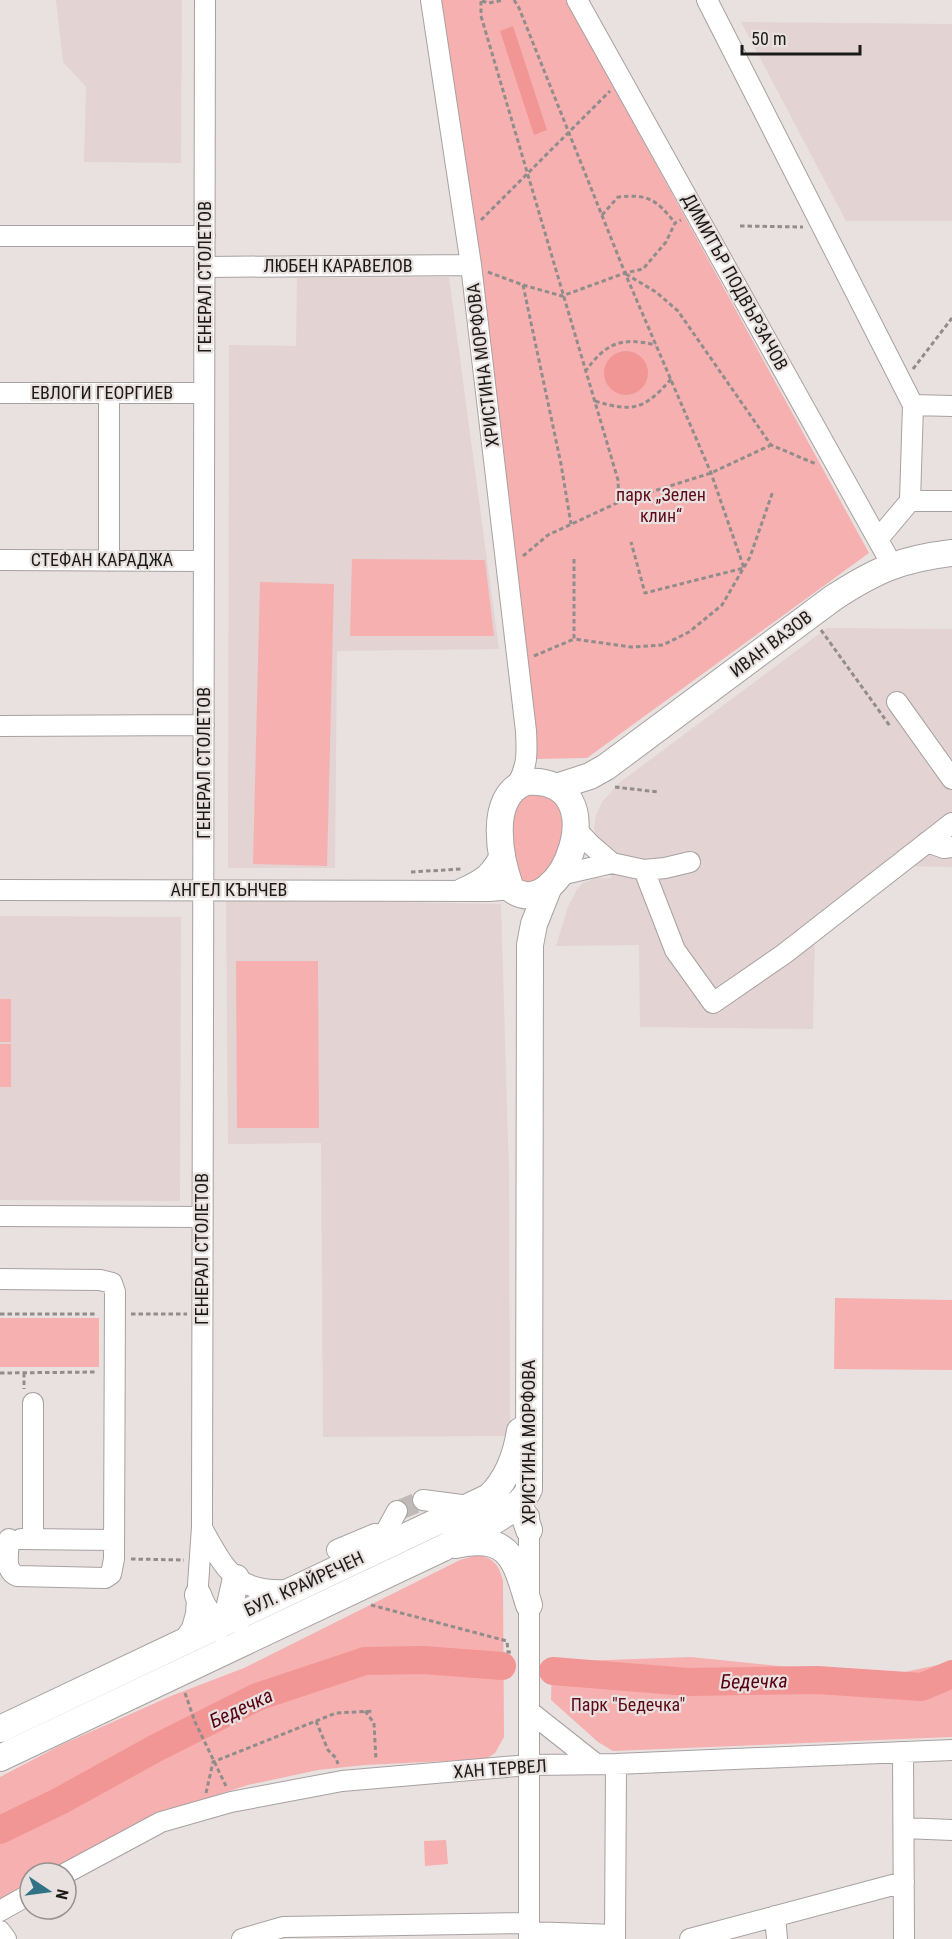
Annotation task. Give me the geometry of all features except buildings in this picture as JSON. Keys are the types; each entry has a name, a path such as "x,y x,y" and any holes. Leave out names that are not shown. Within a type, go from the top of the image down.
{"main road":[{"name":"ИВАН ВАЗОВ","path":"575,824 599,775 833,598 861,579 892,565 926,556 952,553"},
{"name":"ИВАН ВАЗОВ","path":"553,786 599,775"},
{"path":"535,782 553,786 566,796 573,807 575,824 570,851 554,882 532,894 513,890 502,852 501,814 504,802 517,785 535,782"},
{"name":"ХРИСТИНА МОРФОВА","path":"529,1489 530,945 534,924 554,882"},
{"name":"ХРИСТИНА МОРФОВА","path":"513,890 530,945"},
{"name":"БУЛ. КРАЙРЕЧЕН","path":"0,1729 292,1590 386,1542 489,1497 500,1486 514,1458 530,1374"},
{"name":"БУЛ. КРАЙРЕЧЕН","path":"0,1758 184,1677 303,1614 443,1548 513,1509 523,1500 529,1489"},
{"path":"475,1503 513,1509 524,1515 529,1530"},
{"path":"443,1548 481,1541 504,1550 518,1569 529,1605"},
{"path":"184,1677 223,1622 232,1599 236,1578"},
{"path":"198,1595 206,1613 223,1622 303,1614"}],"street":[{"name":"ГЕНЕРАЛ СТОЛЕТОВ","path":"182,1643 194,1622 202,1527 205,0"},
{"name":"ХРИСТИНА МОРФОВА","path":"431,0 471,265 526,730 527,758 517,785"},
{"name":"ДИМИТЪР ПОДВЪРЗАЧОВ","path":"577,0 892,565"},
{"path":"706,0 913,405 910,501 878,539"},
{"path":"0,236 205,236"},
{"name":"ЛЮБЕН КАРАВЕЛОВ","path":"205,267 471,265"},
{"name":"ЕВЛОГИ ГЕОРГИЕВ","path":"0,393 204,393"},
{"path":"109,393 109,561"},
{"path":"913,405 952,406"},
{"path":"910,501 952,501"},
{"name":"СТЕФАН КАРАДЖА","path":"0,560 204,561"},
{"path":"897,702 952,779"},
{"path":"0,726 204,725"},
{"name":"ХРИСТИНА МОРФОВА","path":"526,730 535,757 553,786"},
{"path":"644,870 675,950 712,1003 784,954 952,823"},
{"path":"575,824 590,844 612,862 644,870 690,862"},
{"path":"927,842 944,848 952,847"},
{"name":"АНГЕЛ КЪНЧЕВ","path":"458,890 487,875 502,852"},
{"path":"554,882 612,862"},
{"name":"АНГЕЛ КЪНЧЕВ","path":"0,890 513,890"},
{"path":"0,1216 202,1217"},
{"path":"0,1280 100,1280 112,1283 116,1292 114,1549 111,1574 105,1578 21,1577 11,1573 8,1568 5,1539 33,1539 114,1549"},
{"path":"33,1403 33,1539"},
{"name":"ХРИСТИНА МОРФОВА","path":"529,1489 529,1931"},
{"path":"423,1500 475,1503"},
{"path":"337,1550 375,1534 386,1542 397,1511"},
{"name":"ГЕНЕРАЛ СТОЛЕТОВ","path":"202,1527 220,1560 236,1578 250,1587 265,1591 292,1590"},
{"path":"242,1939 283,1927 373,1933 529,1931 615,1937 606,1764 529,1706"},
{"name":"ХАН ТЕРВЕЛ","path":"78,1867 161,1822 231,1802 342,1781 529,1765 952,1750"},
{"path":"903,1752 904,1939"},
{"path":"904,1828 952,1830"},
{"path":"690,1939 904,1882"},
{"path":"0,1911 18,1901"},
{"path":"775,1916 777,1939"},
{"path":"0,1931 6,1939"}],"path":[{"path":"504,0 489,3 481,0 480,16 618,480 620,502"},
{"path":"514,0 625,273 711,473 744,568"},
{"path":"466,235 622,79"},
{"path":"602,215 618,197 638,195 664,209 675,223"},
{"path":"471,265 523,285 562,296 625,273 643,269 666,242 675,223 696,213"},
{"path":"740,226 822,227"},
{"path":"625,273 656,291 678,311 771,445 842,475"},
{"path":"523,285 561,464 571,524"},
{"path":"902,383 952,318"},
{"path":"585,372 600,353 614,344 633,341 656,345"},
{"path":"594,400 625,408 640,407 655,397 671,379"},
{"path":"507,572 543,538 571,524 620,502 711,473 771,445"},
{"path":"518,661 574,639 631,647 663,645 689,632 722,605 750,557 773,491"},
{"path":"631,542 645,594 744,568"},
{"path":"574,559 574,639"},
{"path":"819,628 890,726"},
{"path":"599,775 658,792"},
{"path":"0,1373 115,1372"},
{"path":"114,1549 187,1560"},
{"path":"362,1602 392,1612 507,1641 508,1652 529,1657"},
{"path":"184,1677 195,1722 230,1793"},
{"path":"365,1711 374,1723 377,1767"},
{"path":"213,1762 336,1713 374,1711"},
{"path":"316,1721 328,1750 336,1758 340,1771"},
{"path":"204,1800 213,1762"}],"shaded area":[{"path":"56,0 182,0 181,163 84,162 86,87 63,62"},
{"path":"741,22 952,24 952,221 846,221"},
{"path":"513,26 547,130 534,135 500,31"},
{"path":"449,277 499,649 337,651 335,868 228,868 229,345 296,346 297,278"},
{"path":"626,351 642,357 648,373 642,389 626,395 610,389 604,373 610,357"},
{"path":"827,628 952,629 952,867 901,866 815,932 813,1029 640,1027 639,945 556,946 568,907 576,891 583,883 596,878 611,878 617,856 597,840 594,828 596,815 602,802 619,783"},
{"path":"226,899 501,904 509,1174 510,1436 323,1437 321,1143 228,1144"},
{"path":"0,916 181,917 180,1201 0,1200"}],"green space":[{"name":"парк „Зелен клин“","path":"433,0 566,0 869,553 587,758 536,759 527,718"},
{"path":"352,559 485,560 494,636 350,636"},
{"path":"260,582 334,584 327,866 253,864"},
{"path":"534,791 556,798 566,822 554,869 548,877 530,883 520,879 517,872 511,821 515,805"},
{"path":"236,961 318,961 319,1128 237,1128"},
{"path":"0,999 11,999 11,1042 0,1042"},
{"path":"0,1044 11,1044 11,1087 0,1087"},
{"path":"835,1298 952,1300 952,1370 834,1369"},
{"path":"0,1318 99,1318 99,1367 0,1367"},
{"path":"477,1555 488,1558 495,1563 503,1581 504,1737 495,1753 486,1759 365,1765 318,1770 248,1785 164,1812 75,1861 18,1861 18,1892 0,1903 0,1777 61,1745 171,1696 244,1668 460,1560"},
{"name":"Парк \"Бедечка\"","path":"691,1657 809,1669 895,1674 952,1662 952,1737 613,1751 598,1742 551,1700 552,1662"},
{"path":"446,1840 448,1864 425,1866 424,1841"}],"waterway":[{"name":"Бедечка","path":"0,1830 60,1801 156,1748 257,1697 365,1661 424,1660 502,1666"},
{"name":"Бедечка","path":"553,1671 688,1682 817,1680 922,1687 952,1674"}],"tunnel":[{"path":"397,1511 423,1500"}]}
